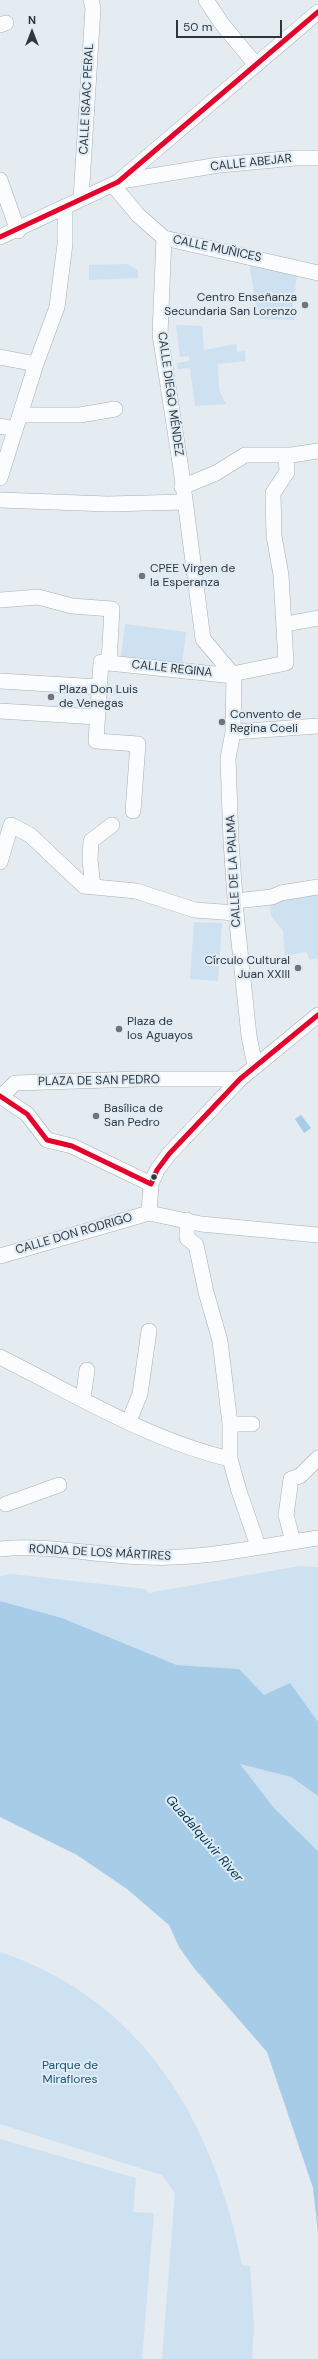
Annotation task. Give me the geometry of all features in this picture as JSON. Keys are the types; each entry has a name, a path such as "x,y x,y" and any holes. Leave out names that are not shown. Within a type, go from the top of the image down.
{"street":[{"name":"CALLE ISAAC PERAL","path":"81,199 93,8 91,0"},
{"path":"206,0 222,24 256,65"},
{"path":"0,237 65,208 115,183 150,156 318,12"},
{"name":"CALLE ABEJAR","path":"115,183 219,165 315,158"},
{"path":"0,180 18,230"},
{"name":"CALLE MUÑICES","path":"115,183 138,215 164,238 318,273"},
{"path":"0,478 58,299 65,244 65,208"},
{"name":"CALLE DIEGO MÉNDEZ","path":"164,238 160,334 203,639 234,676"},
{"path":"0,357 36,364"},
{"path":"20,415 80,415 115,409"},
{"path":"0,426 15,429"},
{"path":"0,500 108,504 183,494 245,455 286,456 318,451"},
{"path":"234,676 237,673 286,663 286,624 281,575 274,536 273,492 287,472 286,456"},
{"path":"0,600 38,597 72,606 112,609 109,663 101,662 96,741 138,744 133,811"},
{"path":"286,624 318,618"},
{"name":"CALLE REGINA","path":"109,663 234,676"},
{"name":"CALLE DE LA PALMA","path":"234,676 233,732 228,758 235,907 249,1036 255,1066"},
{"path":"0,681 99,683"},
{"path":"0,711 97,720"},
{"path":"233,732 318,726"},
{"path":"0,862 11,825 30,835 84,886 136,891 195,910 235,907 272,897 281,893 318,887"},
{"path":"93,887 90,860 91,841 112,825"},
{"path":"318,1015 240,1079 169,1154 157,1170 151,1184 149,1213 201,1224 318,1235"},
{"name":"PLAZA DE SAN PEDRO","path":"151,1184 72,1146 47,1140 27,1114 1,1097 15,1083 138,1079 240,1079"},
{"name":"CALLE DON RODRIGO","path":"0,1256 149,1213"},
{"path":"187,1220 187,1238 196,1245 206,1292 222,1348 230,1424 230,1459 239,1491 258,1546"},
{"path":"129,1421 140,1394 149,1331"},
{"path":"0,1357 129,1421 199,1452 230,1459"},
{"path":"82,1399 87,1370"},
{"path":"230,1424 252,1424"},
{"path":"290,1534 286,1515 291,1479 300,1476 318,1458"},
{"path":"2,1506 59,1485"},
{"name":"RONDA DE LOS MÁRTIRES","path":"0,1549 33,1549 146,1558 187,1556 318,1538"}],"green space":[{"path":"248,258 298,270 292,308 296,308 294,320 259,319"},
{"path":"126,264 138,270 138,278 89,280 89,265"},
{"path":"176,325 202,326 204,350 236,344 237,352 245,351 246,361 218,364 219,390 226,404 195,406 190,368 178,369 177,363 189,361 189,356 180,357"},
{"path":"125,624 186,632 182,664 121,656"},
{"path":"318,890 318,962 316,958 310,960 306,952 285,956 283,931 271,916 270,900"},
{"path":"194,922 222,923 218,981 190,979"},
{"path":"299,1566 318,1567 318,1722 264,1695 239,1669 178,1665 62,1618 0,1601 0,1576 11,1574 146,1589 149,1593"},
{"path":"240,1764 291,1777 318,1796 318,1851 274,1808"},
{"name":"Parque de Miraflores","path":"0,1952 51,1973 95,2001 132,2035 164,2073 191,2116 213,2163 229,2213 242,2265 250,2266 254,2325 252,2359 162,2359 175,2193 162,2175 0,2124"},
{"path":"0,2139 136,2178 133,2212 154,2213 142,2359 0,2359"}],"water":[{"path":"301,1115 311,1128 304,1133 295,1119"},
{"name":"Guadalquivir River","path":"0,1601 62,1618 177,1665 239,1669 264,1695 290,1683 318,1722 318,1796 291,1777 240,1764 274,1808 318,1851 318,2233 313,2188 267,2052 194,1968 179,1947 169,1925 127,1889 77,1855 0,1817"}],"transit line":[{"path":"0,237 118,182 318,12"},
{"path":"0,1096 27,1114 47,1140 72,1146 151,1184 157,1170 169,1154 240,1079 318,1015"}],"place":[{"name":"Centro Enseñanza Secundaria San Lorenzo","path":"305,305"},
{"name":"CPEE Virgen de la Esperanza","path":"142,576"},
{"name":"Plaza Don Luis de Venegas","path":"51,697"},
{"name":"Convento de Regina Coeli","path":"222,722"},
{"name":"Círculo Cultural Juan XXIII","path":"298,968"},
{"name":"Plaza de los Aguayos","path":"119,1029"},
{"name":"Basílica de San Pedro","path":"96,1116"}]}
